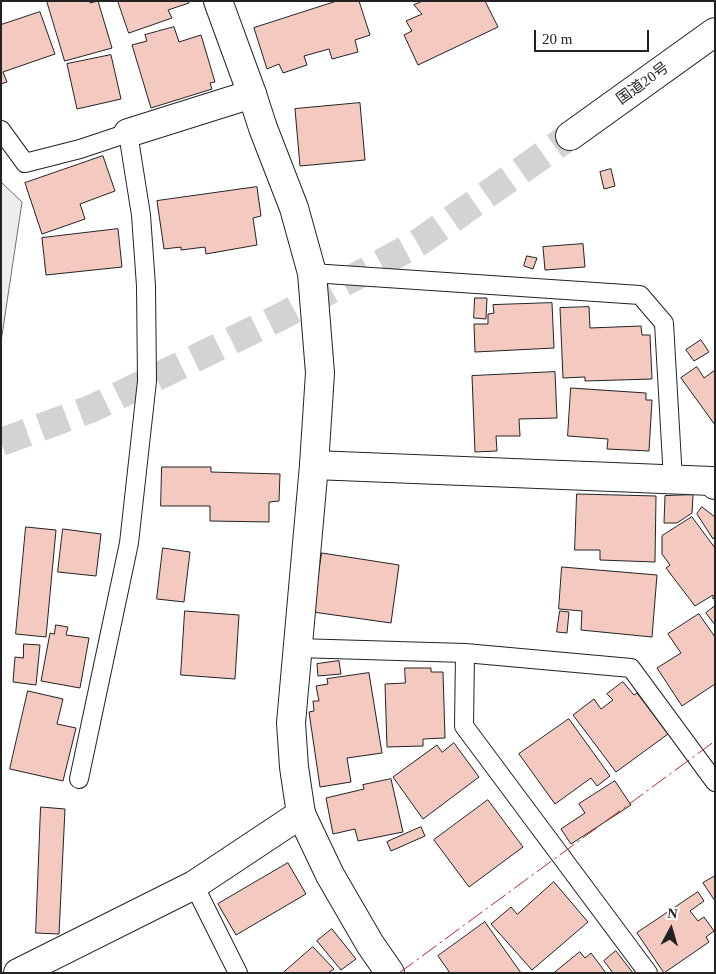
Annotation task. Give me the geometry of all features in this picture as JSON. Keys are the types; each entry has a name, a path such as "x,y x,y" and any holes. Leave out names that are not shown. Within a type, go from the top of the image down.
{"main road":[{"path":"218,1 263,128 294,208 312,273 320,373 314,465 291,723 294,767 301,814 330,875 370,944 390,973"},
{"name":"国道20号","path":"570,136 715,32"},
{"path":"128,133 252,94"},
{"path":"314,465 712,481 715,485"},
{"path":"18,973 194,886 301,814"}],"lane":[{"path":"1,130 25,164 128,133 141,215 146,286 147,381 129,543 79,779"},
{"path":"312,273 640,295 664,323 673,480"},
{"path":"298,648 465,653 631,668 715,782"},
{"path":"465,653 464,726 648,973"},
{"path":"194,886 238,973"}],"shaded area":[{"path":"1,182 22,202 1,342"}],"building":[{"path":"47,1 90,1 90,3 98,1 112,48 65,61"},
{"path":"118,1 188,1 189,3 168,10 172,18 129,33"},
{"path":"337,1 359,1 370,35 355,40 358,52 332,59 329,49 304,56 307,65 283,73 279,64 267,69 254,28"},
{"path":"423,1 485,1 498,27 418,65 404,35 412,31 406,21 422,14 414,5"},
{"path":"40,12 55,54 3,72 7,82 1,84 1,25"},
{"path":"174,27 179,42 201,35 215,82 210,83 212,89 151,108 132,45 147,41 145,35"},
{"path":"111,55 121,99 77,109 67,64"},
{"path":"360,103 365,160 300,166 295,109"},
{"path":"103,156 115,191 80,204 85,219 42,234 25,183"},
{"path":"611,169 615,186 604,189 600,172"},
{"path":"257,187 261,216 253,218 257,245 206,254 205,247 181,250 181,247 164,249 157,201"},
{"path":"118,229 122,267 46,275 42,238"},
{"path":"583,244 585,267 545,270 543,247"},
{"path":"527,256 537,258 533,269 524,266"},
{"path":"475,298 487,298 486,319 474,318"},
{"path":"552,303 554,348 475,352 474,324 488,324 488,314 494,313 493,305"},
{"path":"589,307 590,328 641,326 642,335 650,335 652,379 585,381 585,377 563,378 560,308"},
{"path":"701,340 709,352 694,361 686,350"},
{"path":"697,367 704,378 715,370 715,425 681,378"},
{"path":"555,372 557,418 519,419 520,436 496,436 497,451 475,452 472,376"},
{"path":"571,388 646,393 646,400 652,400 649,451 607,449 608,439 568,436"},
{"path":"162,467 211,467 211,472 280,474 279,501 269,502 269,522 210,521 210,506 161,506"},
{"path":"577,494 656,496 655,562 600,560 600,550 575,550"},
{"path":"693,495 692,513 677,523 664,523 665,496"},
{"path":"702,507 715,517 715,536 713,539 697,514"},
{"path":"692,517 715,548 715,597 713,599 713,595 695,606 666,568 670,565 662,554 662,536"},
{"path":"26,527 56,530 46,637 16,634"},
{"path":"63,529 101,534 96,576 58,572"},
{"path":"163,548 190,552 184,602 157,599"},
{"path":"322,553 399,565 391,623 313,612"},
{"path":"562,567 657,575 652,637 581,630 582,611 559,609"},
{"path":"715,606 715,625 706,613"},
{"path":"185,611 239,615 235,679 181,675"},
{"path":"560,611 569,612 567,633 557,632"},
{"path":"699,614 715,637 715,684 682,706 657,668 681,653 668,634"},
{"path":"56,625 68,627 66,635 89,638 80,688 41,681 50,633 54,634"},
{"path":"24,644 40,645 36,685 13,682 15,657 23,658"},
{"path":"339,661 341,674 318,676 317,664"},
{"path":"405,668 431,668 431,672 443,672 445,738 423,739 423,746 387,747 385,684 405,683"},
{"path":"369,673 382,753 347,758 351,782 320,787 309,712 314,711 313,701 319,701 316,686 328,684 327,679"},
{"path":"623,682 634,695 637,693 668,734 616,772 573,715 594,699 601,709 613,700 607,694"},
{"path":"28,691 63,699 57,724 76,728 63,781 10,769"},
{"path":"569,719 610,776 597,786 591,778 555,804 519,754"},
{"path":"454,743 479,777 423,819 393,777 437,745 442,752"},
{"path":"391,779 403,832 358,841 355,829 333,834 326,798 364,789 363,785"},
{"path":"615,781 631,805 571,844 561,829 585,813 579,804"},
{"path":"488,800 523,847 469,887 434,840"},
{"path":"41,807 65,809 59,934 36,933"},
{"path":"421,827 425,836 391,851 387,842"},
{"path":"288,863 306,894 236,935 218,904"},
{"path":"715,876 715,901 703,883"},
{"path":"554,882 588,922 532,970 491,924 511,907 517,914"},
{"path":"698,892 704,901 690,911 698,921 704,917 714,931 706,937 709,942 664,973 637,933"},
{"path":"485,922 521,973 450,973 438,956"},
{"path":"332,929 356,959 341,970 317,941"},
{"path":"313,947 334,969 328,973 283,973"},
{"path":"616,951 633,973 613,973 604,961"},
{"path":"580,952 585,958 591,953 606,973 554,973"}],"tunnel":[{"path":"1,442 93,408 282,316 418,243 570,136"}],"power":[{"path":"399,973 715,741"}]}
